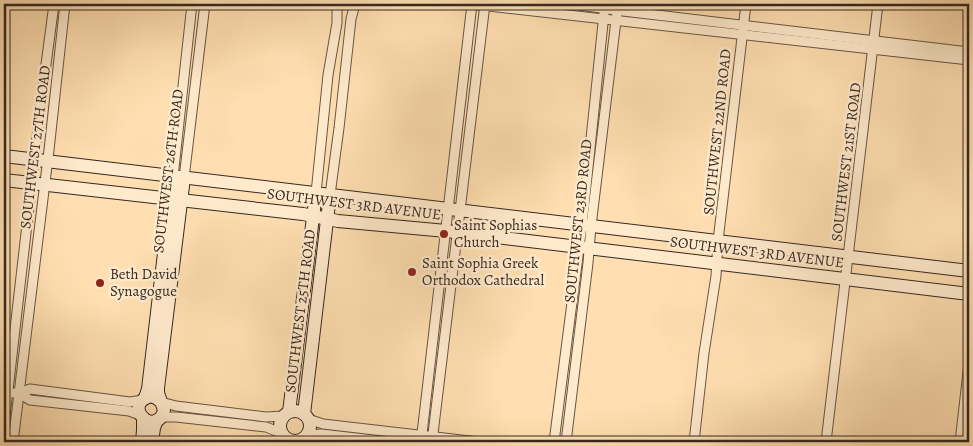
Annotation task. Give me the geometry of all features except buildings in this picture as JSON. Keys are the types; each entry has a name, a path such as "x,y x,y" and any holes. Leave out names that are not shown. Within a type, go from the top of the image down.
{"main road":[{"name":"SOUTHWEST 3RD AVENUE","path":"4,156 969,271"},
{"name":"SOUTHWEST 26TH ROAD","path":"144,399 148,389 178,177"},
{"name":"SOUTHWEST 3RD AVENUE","path":"4,180 313,216 338,221 452,232 969,294"},
{"name":"SOUTHWEST 25TH ROAD","path":"286,414 316,193"},
{"name":"SOUTHWEST 25TH ROAD","path":"306,417 330,195"},
{"name":"SOUTHWEST 26TH ROAD","path":"161,401 158,388 175,200"},
{"path":"142,442 143,430 139,408 144,399 154,397 161,401 164,410 154,428 152,442"},
{"path":"297,411 306,417 310,429 303,439 295,442 284,438 280,424 286,414 297,411"},
{"path":"141,417 151,422 159,419"}],"street":[{"name":"SOUTHWEST 27TH ROAD","path":"13,442 38,183 34,160 54,4"},
{"name":"SOUTHWEST 27TH ROAD","path":"4,425 6,392 38,183 48,162 65,4"},
{"name":"SOUTHWEST 26TH ROAD","path":"178,177 192,4"},
{"name":"SOUTHWEST 26TH ROAD","path":"178,177 205,4"},
{"name":"SOUTHWEST 25TH ROAD","path":"316,193 328,75 337,23 337,4"},
{"name":"SOUTHWEST 25TH ROAD","path":"330,195 351,19 355,4"},
{"path":"433,439 472,4 603,19 742,30 874,45 969,52"},
{"path":"454,209 485,4"},
{"path":"572,4 618,7 742,30"},
{"name":"SOUTHWEST 22ND ROAD","path":"694,442 717,264 718,241 746,4"},
{"name":"SOUTHWEST 21ST ROAD","path":"826,442 878,4"},
{"name":"SOUTHWEST 23RD ROAD","path":"566,442 605,6"},
{"name":"SOUTHWEST 23RD ROAD","path":"586,226 618,7"},
{"path":"874,45 969,60"},
{"path":"422,439 452,232"},
{"name":"SOUTHWEST 23RD ROAD","path":"554,442 584,248"},
{"path":"960,442 969,362"},
{"path":"6,392 19,393 30,389 130,402 144,399"},
{"path":"19,393 30,400 132,412 141,417"},
{"path":"161,401 176,406 266,417 286,414"},
{"path":"159,419 176,417 266,427 284,438"},
{"path":"306,417 323,424 422,439 479,442"},
{"path":"303,439 321,434 391,442"}],"place":[{"name":"Saint Sophias Church","path":"444,234"},
{"name":"Saint Sophia Greek Orthodox Cathedral","path":"412,272"},
{"name":"Beth David Synagogue","path":"100,283"}]}
